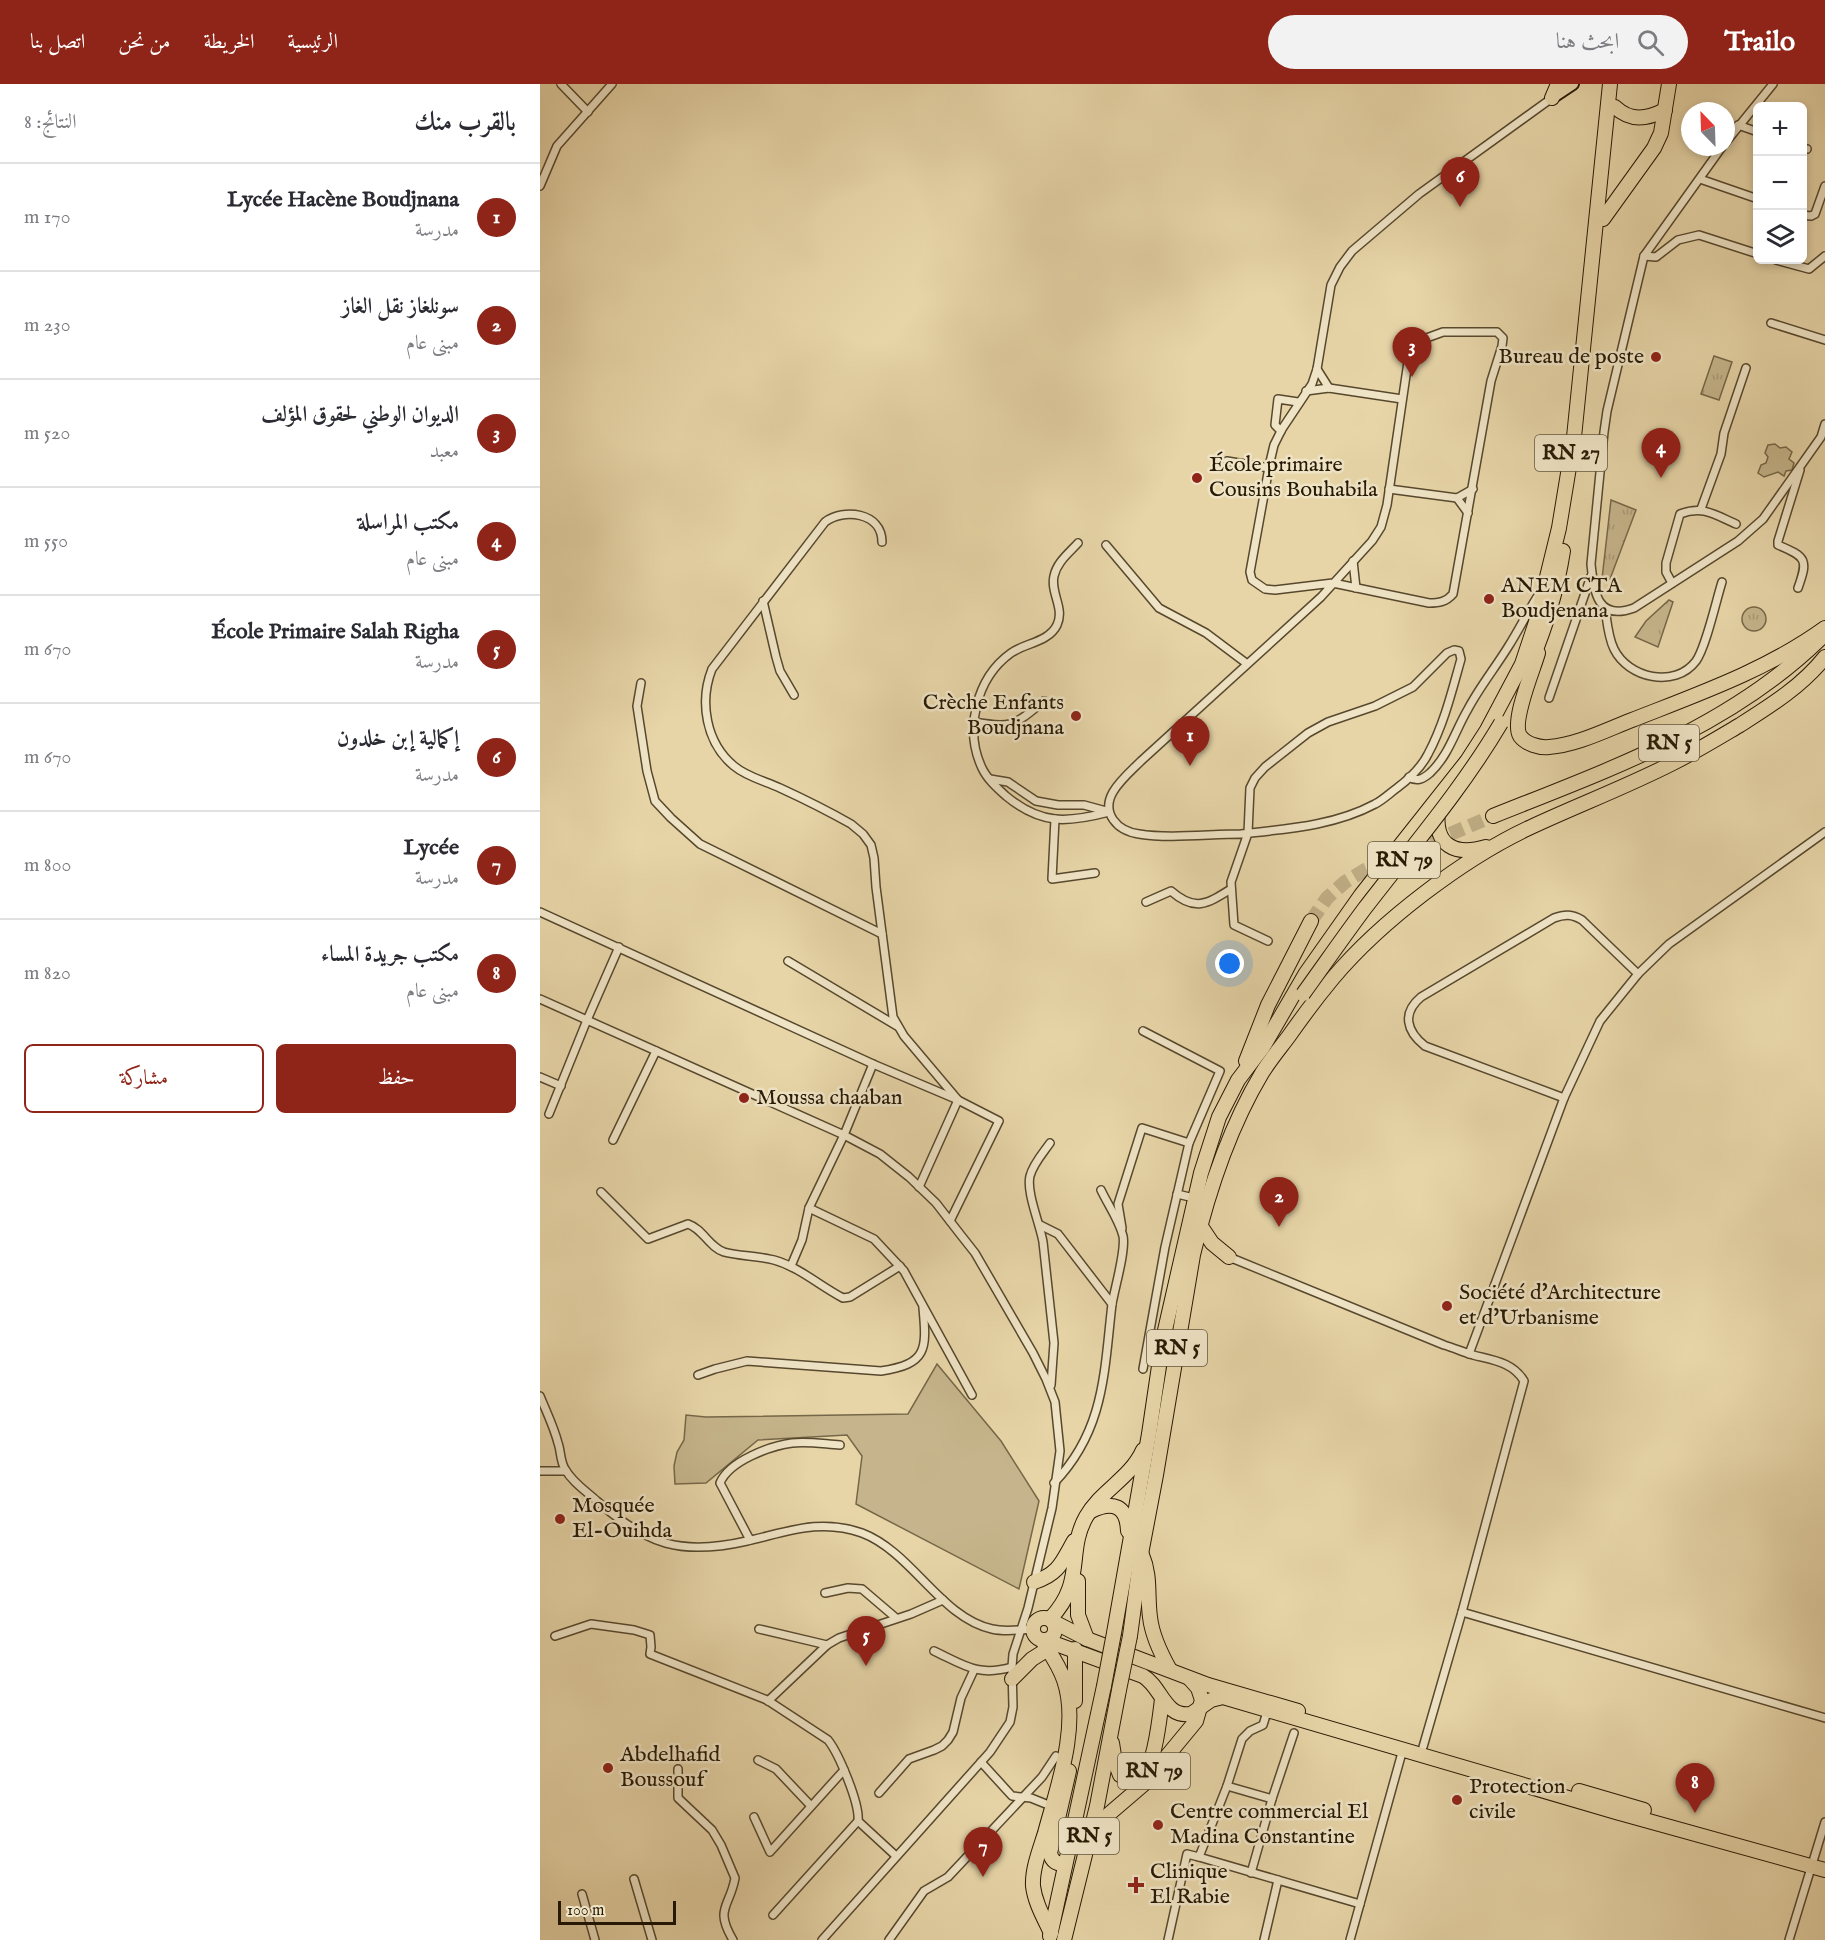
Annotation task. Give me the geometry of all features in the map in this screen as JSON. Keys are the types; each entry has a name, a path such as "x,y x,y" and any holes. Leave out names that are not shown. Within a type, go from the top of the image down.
{"highway":[{"path":"1552,98 1558,84"},
{"name":"RN 27","path":"1440,794 1467,761 1507,695 1522,664 1547,582 1559,528 1574,437 1610,84"},
{"name":"RN 27","path":"1501,723 1524,680 1546,625 1559,575 1578,445 1619,84"},
{"path":"1603,219 1661,133 1669,84"},
{"path":"1616,107 1624,116 1633,118 1653,116 1665,110"},
{"path":"1546,625 1517,721 1517,728 1521,737 1538,746 1548,747 1617,726 1743,674 1783,655 1825,628"},
{"name":"RN 5","path":"1493,816 1599,775 1684,735 1756,691 1825,635"},
{"name":"RN 5","path":"1050,1937 1114,1633 1156,1475 1200,1225 1225,1150 1263,1072 1334,977 1371,938 1408,906 1503,840 1673,763 1716,739 1767,708 1800,682 1825,657"},
{"name":"RN 79","path":"1238,1080 1301,991 1478,763 1501,723"},
{"path":"1440,794 1436,825 1439,834 1447,843 1457,849 1471,851 1503,840"},
{"name":"RN 79","path":"1263,1072 1301,991 1306,973 1361,895 1440,794"},
{"name":"RN 5","path":"1064,1940 1084,1857 1130,1636 1135,1550 1149,1434 1163,1339 1194,1198 1219,1117 1238,1080 1268,1005 1311,921"},
{"path":"1200,1225 1212,1243 1229,1257"},
{"path":"1193,1255 1208,1252 1229,1257"},
{"path":"1034,1582 1057,1570 1079,1535 1089,1512 1101,1497 1130,1471 1149,1434"},
{"path":"1089,1512 1104,1505 1110,1505 1120,1509 1127,1518 1135,1550 1150,1581 1149,1605 1152,1629 1170,1670"},
{"path":"1051,1620 1067,1596 1075,1567 1079,1535"},
{"path":"1075,1567 1077,1608 1087,1639"},
{"path":"1044,1617 1087,1639 1190,1679 1819,1865 1616,1812 1403,1749 1267,1712 1223,1697 1210,1700 1191,1714 1185,1715 1173,1711 1162,1699 1153,1683 1143,1676 1075,1649 1045,1643 1026,1630 1038,1619 1044,1617"},
{"path":"1012,1673 1032,1659 1052,1637 1055,1631 1051,1620"},
{"path":"1045,1643 1065,1683 1069,1717 1064,1756 1033,1884 1038,1907 1050,1937"},
{"path":"1065,1865 1055,1863 1050,1853 1068,1779 1074,1736 1075,1649"},
{"path":"1190,1679 1201,1694 1202,1706"},
{"name":"RN 79","path":"1111,1732 1118,1772 1130,1779 1142,1776 1151,1758 1162,1699"},
{"name":"RN 79","path":"1084,1857 1104,1820 1117,1805 1144,1784 1196,1721 1202,1706"}],"main road":[{"path":"1552,98 1568,84"},
{"path":"1552,98 1573,84"}],"street":[{"path":"561,84 588,112"},
{"path":"540,186 557,146 612,84"},
{"path":"1735,129 1773,84"},
{"path":"1268,941 1234,926 1231,889 1234,871 1248,833 1250,788 1255,778 1265,767 1308,733 1328,722 1397,696 1413,687 1447,653 1460,651 1461,658 1446,711 1429,754 1410,777 1377,804 1308,825 1248,833 1137,834 1118,826 1110,817 1107,807 1111,794 1119,783 1246,663 1321,597 1334,583 1353,561 1372,541 1381,527 1389,489 1409,355 1421,340 1443,332 1497,332 1503,339 1502,346 1491,381 1453,594 1448,600 1429,603 1334,583 1275,590 1265,589 1252,580 1250,572 1269,468 1274,445 1281,431 1312,384 1317,369 1331,285 1340,267 1352,251 1419,194 1552,98"},
{"path":"1738,125 1753,130"},
{"path":"1716,156 1644,256 1606,411 1591,564 1596,595 1601,605 1609,611 1618,612 1634,608 1738,541 1763,519 1823,435 1825,424"},
{"path":"1700,179 1753,198"},
{"path":"1807,216 1815,214 1825,186"},
{"path":"1644,256 1656,257 1678,240 1699,235 1753,252"},
{"path":"1791,264 1809,269 1825,256"},
{"path":"1771,323 1825,340"},
{"path":"1701,509 1721,454 1724,433 1746,368"},
{"path":"1317,369 1329,388"},
{"path":"1306,391 1329,388 1402,399"},
{"path":"1281,431 1275,425 1278,399 1298,402"},
{"path":"1798,588 1805,566 1804,561 1797,553 1778,545 1778,541 1803,460"},
{"path":"1227,461 1269,468"},
{"path":"1389,489 1457,498 1473,489"},
{"path":"1457,498 1468,513"},
{"path":"1672,583 1666,572 1666,563 1680,514 1692,509 1701,509 1736,524"},
{"path":"882,542 879,530 869,519 849,513 832,516 825,522 712,669 708,680 706,716 710,730 725,758 735,767 851,824 871,845 891,1005 897,1026"},
{"path":"1078,543 1061,560 1054,575 1053,584 1059,601 1060,614 1056,626 1048,635 1012,652 997,664 977,701 974,744 982,769 996,787 1018,806 1055,819 1071,821 1109,812"},
{"path":"1106,545 1159,608 1206,633 1246,663"},
{"path":"1353,561 1356,588"},
{"path":"1549,698 1592,573"},
{"path":"1410,777 1420,780 1441,760 1456,736 1468,709 1511,644 1528,611 1547,582"},
{"path":"1605,608 1613,648 1627,665 1656,677 1676,675 1696,660 1722,582"},
{"path":"763,601 780,671 794,694"},
{"path":"641,683 637,706 647,771 655,801 671,818 700,844 882,934"},
{"path":"974,722 999,727 1010,726 1044,701"},
{"path":"990,779 1008,782 1036,801 1058,805 1084,805 1109,812"},
{"path":"1055,819 1052,879 1095,873"},
{"path":"1469,1354 1564,1098 1600,1021 1638,974 1669,944 1825,832"},
{"path":"1146,902 1171,891 1182,901 1204,904 1231,889"},
{"path":"540,912 873,1064 958,1100 999,1121 950,1221"},
{"path":"1564,1098 1425,1046 1416,1039 1408,1020 1414,1004 1513,942 1562,915 1576,916 1582,920 1638,974"},
{"path":"549,1114 586,1020 619,947"},
{"path":"788,961 897,1026 958,1100"},
{"path":"540,999 844,1135 880,1154 919,1187 975,1253 1033,1353 1050,1388 1058,1419 1060,1451 1052,1508 1034,1582 1026,1630 1012,1673 1013,1707 1010,1722 1003,1735 981,1762 822,1940"},
{"path":"1143,1031 1220,1071 1189,1143 1143,1369"},
{"path":"613,1140 656,1051"},
{"path":"791,1266 802,1240 809,1208 844,1135 873,1064"},
{"path":"540,1077 561,1086"},
{"path":"919,1187 958,1100"},
{"path":"1054,1483 1070,1467 1082,1447 1097,1409 1111,1332 1112,1304 1123,1236 1118,1204 1142,1128 1189,1143"},
{"path":"1050,1143 1032,1170 1029,1179 1040,1226 1054,1343 1050,1388"},
{"path":"1101,1190 1123,1236"},
{"path":"601,1192 648,1239 688,1224 698,1227 717,1248 725,1252 775,1260 791,1266 843,1298 850,1297 900,1266"},
{"path":"1177,1194 1194,1198"},
{"path":"809,1208 874,1239 900,1266 972,1395"},
{"path":"1040,1226 1058,1234 1112,1304"},
{"path":"1229,1257 1469,1354 1502,1362 1514,1368 1524,1381 1424,1747"},
{"path":"698,1375 747,1361 881,1371 900,1368 912,1363 921,1354 925,1341 923,1305"},
{"path":"540,1396 558,1441 562,1464 566,1471 604,1507 640,1533 671,1546 688,1548 750,1540 792,1529 817,1526 861,1533 880,1541 895,1552 943,1599 964,1616 983,1627 1002,1631 1026,1630"},
{"path":"750,1540 720,1483 723,1477 738,1464 766,1449 794,1443 840,1445"},
{"path":"540,1471 566,1471"},
{"path":"825,1593 848,1588 862,1589 896,1618"},
{"path":"768,1701 827,1645 839,1638 943,1599"},
{"path":"1462,1612 1825,1718"},
{"path":"555,1636 591,1624 650,1635 650,1654 768,1701 828,1740 844,1770 858,1810 858,1821 773,1915"},
{"path":"759,1629 827,1645"},
{"path":"934,1651 974,1670 1012,1673"},
{"path":"879,1793 909,1759 934,1750 948,1740 953,1732 961,1698 974,1670"},
{"path":"1198,1857 1227,1786 1242,1739 1247,1733 1263,1725 1267,1720 1267,1712"},
{"path":"1251,1873 1294,1733"},
{"path":"1350,1940 1403,1749"},
{"path":"889,1940 924,1891 948,1876 1047,1770 1056,1756"},
{"path":"758,1760 776,1769 811,1806"},
{"path":"981,1762 1012,1796 1051,1806"},
{"path":"678,1769 678,1798 712,1830 735,1878 723,1910 727,1930 733,1940"},
{"path":"754,1817 770,1852 844,1770"},
{"path":"1227,1786 1272,1799"},
{"path":"858,1821 896,1856"},
{"path":"1790,1940 1819,1865 1825,1821"},
{"path":"1168,1940 1187,1854 1360,1904"},
{"path":"634,1879 652,1940"},
{"path":"1264,1940 1278,1880"},
{"path":"582,1894 595,1940"}],"green space":[{"path":"1714,356 1732,362 1719,400 1701,394"},
{"path":"1775,444 1780,448 1786,447 1792,452 1789,459 1794,463 1792,470 1786,471 1784,476 1778,472 1764,477 1758,473 1761,465 1766,463 1768,457 1765,453 1768,445"},
{"path":"1611,500 1636,510 1610,579 1602,579"},
{"path":"1669,600 1673,602 1658,647 1635,637 1646,621"},
{"path":"1754,607 1759,608 1765,614 1765,624 1759,630 1754,631 1749,630 1743,624 1742,619 1743,614 1749,608"},
{"path":"937,1364 1001,1441 1039,1501 1019,1589 856,1504 862,1456 847,1435 758,1440 706,1483 675,1484 674,1466 677,1452 684,1440 686,1415 706,1417 908,1414"}],"tunnel":[{"path":"1311,921 1327,898 1345,882 1365,870 1493,816"}],"place":[{"name":"إكمالية إبن خلدون","path":"1460,207"},
{"name":"Bureau de poste","path":"1656,357"},
{"name":"الديوان الوطني لحقوق المؤلف","path":"1412,377"},
{"name":"École primaire Cousins Bouhabila","path":"1197,478"},
{"name":"مكتب المراسلة","path":"1661,478"},
{"name":"ANEM CTA Boudjenana","path":"1489,599"},
{"name":"Crèche Enfants Boudjnana","path":"1076,716"},
{"name":"Lycée Hacène Boudjnana","path":"1190,766"},
{"name":"Moussa chaaban","path":"744,1098"},
{"name":"سونلغاز نقل الغاز","path":"1279,1227"},
{"name":"Société d'Architecture et d'Urbanisme","path":"1447,1306"},
{"name":"Mosquée El-Ouihda","path":"560,1519"},
{"name":"École Primaire Salah Righa","path":"866,1666"},
{"name":"Abdelhafid Boussouf","path":"608,1768"},
{"name":"Protection civile","path":"1457,1800"},
{"name":"مكتب جريدة المساء","path":"1695,1813"},
{"name":"Centre commercial El Madina Constantine","path":"1158,1825"},
{"name":"Lycée","path":"983,1877"},
{"name":"Clinique El Rabie","path":"1136,1885"}]}
